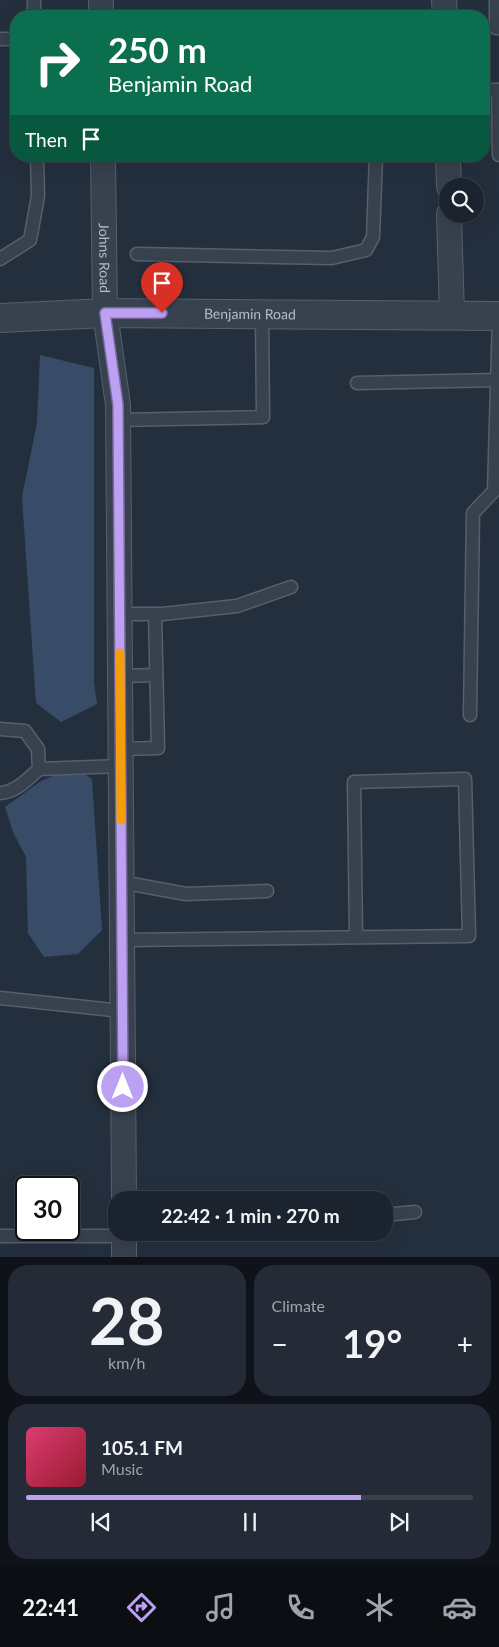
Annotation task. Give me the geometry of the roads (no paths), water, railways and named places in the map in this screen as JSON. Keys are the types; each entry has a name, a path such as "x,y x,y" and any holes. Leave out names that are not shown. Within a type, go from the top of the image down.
{"street":[{"name":"Johns Road","path":"103,162 105,313 118,420 124,1191"},
{"path":"448,162 449,178"},
{"path":"449,223 452,316"},
{"name":"Benjamin Road","path":"0,318 105,313 499,316"}],"lane":[{"path":"496,0 496,28 499,28"},
{"path":"499,90 499,155"},
{"path":"0,259 30,240 38,196 37,162"},
{"path":"137,254 332,258 366,250 373,237 376,162"},
{"path":"118,420 263,417 262,314"},
{"path":"470,715 473,513 494,490 499,316"},
{"path":"358,383 497,380"},
{"path":"120,614 155,614 237,606 292,587"},
{"path":"0,793 7,792 24,784 39,769 120,757 158,748 155,614"},
{"path":"120,676 156,675"},
{"path":"0,729 25,731 38,749 39,769"},
{"path":"122,940 469,936 465,780 354,782 356,937"},
{"path":"121,882 186,894 267,891"},
{"path":"0,998 122,1011"},
{"path":"393,1214 415,1212"},
{"path":"0,1236 124,1242"}],"water":[{"path":"40,355 94,368 94,683 97,704 61,722 36,703 22,497 37,423"},
{"path":"74,767 92,779 102,930 78,954 44,957 28,933 26,857 13,832 5,807 41,781"}]}
